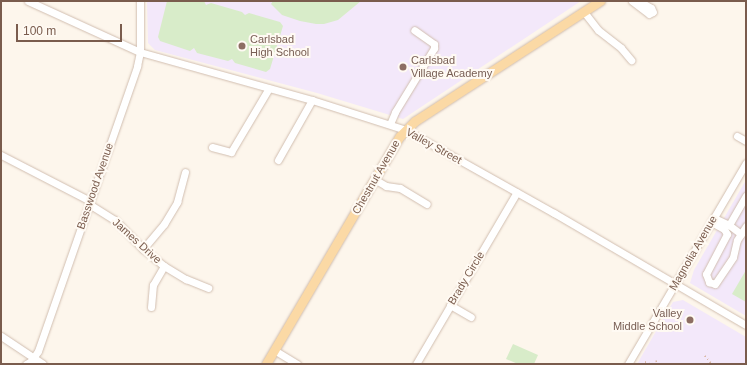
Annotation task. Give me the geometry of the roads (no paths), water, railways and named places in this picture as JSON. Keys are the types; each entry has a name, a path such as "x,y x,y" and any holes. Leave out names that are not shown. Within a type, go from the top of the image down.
{"main road":[{"name":"Chestnut Avenue","path":"266,364 400,136 415,121 600,1"}],"street":[{"name":"Valley Street","path":"28,1 140,52 312,100 406,130 517,192 746,325"},
{"name":"Basswood Avenue","path":"26,364 34,358 38,351 140,52 140,1"},
{"path":"632,1 649,14 653,12 651,8 639,1"},
{"path":"584,12 598,30 621,48 631,60"},
{"path":"390,124 395,112 434,48 434,44 414,30"},
{"path":"212,147 231,152 269,88"},
{"path":"278,160 312,100"},
{"path":"737,136 746,141"},
{"name":"James Drive","path":"1,155 90,202 115,220 143,249 164,266 186,279 208,288"},
{"name":"Magnolia Avenue","path":"628,364 745,166"},
{"path":"143,249 164,224 177,202 185,172"},
{"path":"374,179 386,186 400,188 427,204"},
{"name":"Brady Circle","path":"416,364 517,192"},
{"path":"729,225 746,194"},
{"path":"713,220 729,225 741,234"},
{"path":"713,220 724,229 727,234 706,274 709,282 715,284 733,256 737,240 746,226"},
{"path":"151,307 153,285 164,266"},
{"path":"450,305 471,317"},
{"path":"1,336 43,364"},
{"path":"274,350 297,364"}],"place":[{"name":"Carlsbad High School","path":"242,46"},
{"name":"Carlsbad Village Academy","path":"403,67"},
{"name":"Valley Middle School","path":"690,320"}]}
